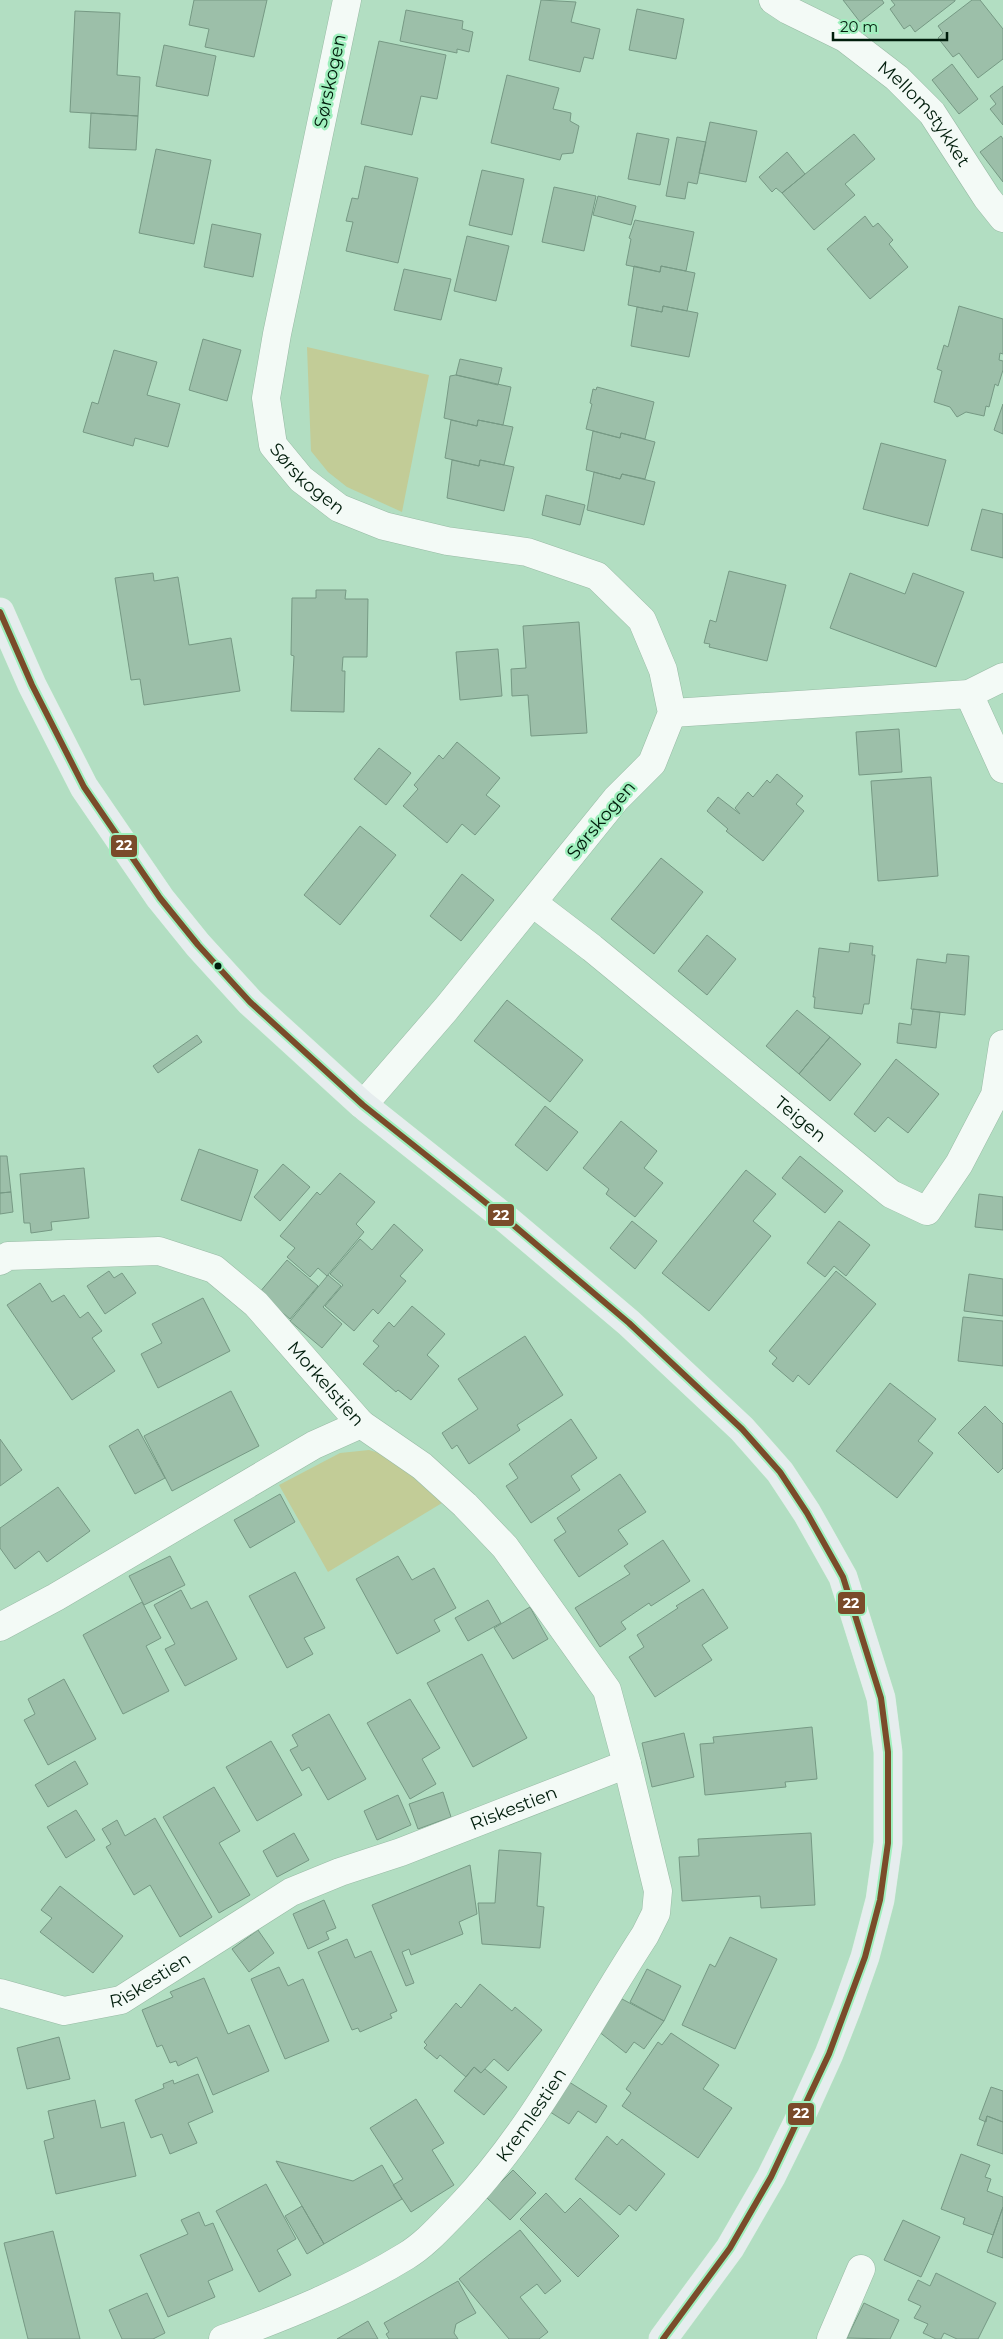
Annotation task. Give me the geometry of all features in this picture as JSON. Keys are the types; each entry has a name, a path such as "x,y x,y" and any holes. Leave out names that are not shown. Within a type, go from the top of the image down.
{"main road":[{"path":"0,612 32,685 84,787 160,898 229,980 363,1105 505,1218 629,1323 742,1429 780,1472 807,1513 843,1578 881,1698 888,1752 888,1843 880,1900 865,1957 829,2054 770,2177 730,2248 663,2339"}],"street":[{"name":"Sørskogen","path":"347,0 277,334 266,398 273,444 301,479 339,508 384,526 448,541 527,552 597,576 642,620 663,670 672,713 652,763 616,799 446,1009 363,1105"},
{"name":"Mellomstykket","path":"773,0 788,10 845,38 896,78 932,113 987,198 1003,218"},
{"path":"672,713 970,694 1003,677"},
{"path":"970,694 1003,769"},
{"name":"Teigen","path":"533,903 592,948 891,1194 927,1211 959,1164 995,1095 1003,1044"},
{"name":"Morkelstien","path":"0,1261 8,1256 159,1251 214,1269 256,1304 361,1424 314,1445 56,1597 0,1627"},
{"path":"361,1424 422,1466 465,1505 505,1547 606,1690 627,1764"},
{"name":"Riskestien","path":"0,1993 64,2010 121,2000 291,1892 340,1872 401,1852 627,1764"},
{"name":"Kremlestien","path":"223,2339 301,2310 407,2255 442,2226 510,2150 645,1935 656,1913 658,1891 627,1764"},
{"path":"831,2339 861,2269"}],"green space":[{"path":"307,347 429,375 402,512 347,487 328,472 311,451"},
{"path":"369,1450 389,1456 442,1503 328,1572 279,1485 340,1453"}],"building":[{"path":"194,0 267,0 254,57 205,47 209,29 189,25"},
{"path":"541,0 576,2 571,22 600,29 593,59 584,57 580,72 529,60"},
{"path":"843,0 882,0 884,3 860,22"},
{"path":"891,0 955,1 915,32 910,25 904,29 890,9 895,5"},
{"path":"972,0 980,0 1003,29 1003,59 978,78 959,53 953,57 938,38 943,33 938,26"},
{"path":"637,9 684,19 676,59 629,50"},
{"path":"406,10 463,21 462,29 473,32 469,52 457,49 457,53 400,41"},
{"path":"75,11 120,13 117,75 140,77 138,116 70,112"},
{"path":"379,41 446,55 437,99 421,96 412,135 361,124"},
{"path":"164,45 216,56 208,96 156,86"},
{"path":"952,64 978,99 959,114 932,80"},
{"path":"507,75 559,88 553,109 571,113 570,121 579,126 573,153 562,154 560,160 491,143"},
{"path":"1003,86 1003,125 990,109 996,104 990,96"},
{"path":"91,113 138,116 136,150 89,148"},
{"path":"710,122 757,131 746,182 699,173"},
{"path":"637,133 669,139 660,185 628,179"},
{"path":"854,134 875,159 845,184 855,195 814,230 782,193"},
{"path":"1001,136 1003,139 1003,182 980,152"},
{"path":"677,137 706,142 697,184 688,182 685,199 666,196"},
{"path":"156,149 211,160 194,244 139,233"},
{"path":"787,152 805,174 782,193 776,188 772,192 759,177"},
{"path":"365,166 418,178 398,263 346,251 353,222 346,221 352,198 358,199"},
{"path":"482,170 524,179 512,235 469,225"},
{"path":"554,187 596,196 584,251 542,242"},
{"path":"598,196 636,206 631,225 593,215"},
{"path":"865,216 873,227 878,223 893,240 889,244 908,267 870,299 827,249"},
{"path":"635,220 694,232 686,271 661,266 660,272 626,265 631,239 629,238"},
{"path":"212,224 261,234 253,277 204,267"},
{"path":"467,236 509,246 496,301 454,291"},
{"path":"634,266 660,272 661,266 695,273 687,311 663,306 662,312 628,305"},
{"path":"404,269 451,279 441,320 394,310"},
{"path":"663,306 698,313 689,357 631,346 637,307 662,312"},
{"path":"959,306 1003,319 1003,354 1000,353 999,360 1003,361 1003,370 998,386 995,384 989,407 986,406 984,416 966,412 957,417 950,407 934,402 942,371 937,369 944,345 948,347"},
{"path":"203,339 241,350 227,401 189,390"},
{"path":"114,350 157,362 147,395 180,404 168,447 135,438 133,446 83,432 92,402 98,404"},
{"path":"460,359 502,368 498,385 456,375"},
{"path":"456,375 511,387 503,425 478,420 477,426 444,418 450,376"},
{"path":"597,387 654,402 645,439 621,433 620,438 586,429 592,404 590,403 593,389 596,390"},
{"path":"1003,404 1003,434 994,430"},
{"path":"451,420 477,426 478,420 513,427 504,465 480,460 479,466 445,458"},
{"path":"593,431 620,438 621,433 655,442 645,479 622,474 620,479 586,470"},
{"path":"881,443 946,460 928,526 863,509"},
{"path":"452,460 479,466 480,460 514,467 504,511 447,498"},
{"path":"594,472 620,479 622,474 655,482 644,525 587,510"},
{"path":"546,495 585,505 580,525 542,515"},
{"path":"982,509 1003,514 1003,558 971,550"},
{"path":"729,571 786,585 767,661 709,647 710,644 704,643 710,620 716,622"},
{"path":"153,573 154,581 178,577 189,645 231,638 240,691 144,705 140,679 131,680 115,578"},
{"path":"850,573 905,594 913,573 964,592 936,667 830,628"},
{"path":"316,590 346,590 345,599 368,599 367,657 343,657 342,671 345,671 344,712 291,711 294,656 291,655 292,598 316,598"},
{"path":"579,622 587,733 531,736 528,695 512,696 511,669 526,668 523,626"},
{"path":"498,649 502,696 460,700 456,652"},
{"path":"899,729 902,772 859,775 856,732"},
{"path":"457,742 500,778 486,795 500,806 475,835 462,824 447,843 403,806 418,789 414,785 439,755 443,759"},
{"path":"379,748 411,773 386,805 354,779"},
{"path":"777,774 803,796 796,804 804,811 763,861 726,831 728,829 707,811 718,797 740,814 735,808 748,792 753,797 767,780 770,783"},
{"path":"931,777 938,876 878,881 871,781"},
{"path":"360,826 396,855 340,925 304,895"},
{"path":"661,858 703,892 654,954 611,919"},
{"path":"462,874 494,900 461,941 430,916"},
{"path":"707,935 736,959 707,995 678,971"},
{"path":"850,943 873,946 872,955 875,955 869,1004 864,1004 862,1014 814,1008 815,997 813,997 819,948 849,952"},
{"path":"947,954 969,956 965,1015 911,1009 917,959 946,963"},
{"path":"507,1000 583,1060 550,1102 474,1041"},
{"path":"913,1009 940,1012 936,1048 897,1043 899,1023 911,1025"},
{"path":"797,1010 830,1037 799,1074 766,1046"},
{"path":"197,1035 202,1042 158,1073 153,1066"},
{"path":"830,1037 861,1064 830,1101 799,1074"},
{"path":"896,1059 939,1094 908,1133 888,1117 875,1132 854,1114"},
{"path":"545,1106 578,1132 547,1171 515,1145"},
{"path":"621,1121 657,1151 644,1168 663,1183 635,1217 606,1194 609,1189 583,1168"},
{"path":"199,1149 258,1170 241,1221 181,1200"},
{"path":"0,1156 7,1156 11,1192 0,1193"},
{"path":"800,1156 843,1191 825,1213 782,1178"},
{"path":"283,1164 310,1187 280,1221 254,1197"},
{"path":"84,1168 89,1218 51,1222 52,1230 31,1233 30,1223 24,1223 20,1174"},
{"path":"746,1170 776,1194 753,1221 771,1236 709,1311 662,1273"},
{"path":"340,1173 375,1202 356,1224 364,1232 327,1276 318,1268 310,1277 287,1257 295,1248 280,1236 317,1192 320,1195"},
{"path":"11,1192 13,1212 0,1214 0,1193"},
{"path":"979,1194 1003,1197 1003,1230 975,1227"},
{"path":"632,1221 657,1241 635,1269 610,1248"},
{"path":"839,1221 870,1245 846,1276 834,1266 825,1277 807,1263"},
{"path":"394,1224 423,1250 400,1276 406,1281 378,1314 373,1309 354,1331 325,1306 343,1285 330,1274 360,1239 372,1250"},
{"path":"287,1260 318,1286 290,1319 259,1293"},
{"path":"109,1271 114,1278 122,1273 136,1293 105,1314 87,1286"},
{"path":"836,1271 876,1304 809,1385 798,1375 793,1382 772,1364 777,1358 769,1351"},
{"path":"969,1274 1003,1279 1003,1316 964,1311"},
{"path":"328,1275 341,1286 323,1307 342,1324 322,1348 290,1321"},
{"path":"40,1283 52,1302 64,1295 80,1318 88,1312 102,1331 92,1338 115,1371 72,1400 7,1305"},
{"path":"203,1298 230,1351 158,1388 141,1354 162,1343 152,1324"},
{"path":"412,1306 445,1334 427,1355 439,1366 411,1400 398,1390 396,1392 363,1364 379,1346 373,1341 389,1322 394,1327"},
{"path":"963,1317 1003,1321 1003,1366 958,1361"},
{"path":"525,1336 563,1395 517,1425 520,1430 469,1464 457,1445 452,1449 442,1433 478,1409 458,1379"},
{"path":"890,1383 936,1419 918,1441 933,1453 897,1498 836,1451"},
{"path":"231,1391 259,1446 172,1491 144,1436"},
{"path":"985,1406 1003,1424 1003,1468 998,1473 958,1433"},
{"path":"571,1419 597,1458 571,1476 580,1490 531,1523 506,1486 518,1478 509,1464"},
{"path":"138,1429 165,1478 135,1494 109,1446"},
{"path":"0,1439 22,1470 0,1486"},
{"path":"620,1474 646,1512 618,1530 628,1544 579,1577 554,1540 566,1532 557,1518"},
{"path":"58,1487 90,1531 47,1562 39,1551 15,1569 0,1548 0,1528"},
{"path":"280,1494 295,1522 250,1548 234,1520"},
{"path":"663,1540 690,1581 651,1606 649,1603 621,1622 626,1629 600,1647 575,1608 630,1574 624,1566"},
{"path":"170,1556 185,1585 144,1605 129,1576"},
{"path":"398,1556 412,1580 434,1568 456,1608 434,1620 440,1631 397,1654 356,1579"},
{"path":"295,1572 325,1628 304,1638 313,1654 287,1668 249,1596"},
{"path":"703,1589 728,1628 702,1645 712,1660 655,1697 629,1657 644,1647 637,1635"},
{"path":"181,1590 191,1609 207,1601 237,1659 185,1686 165,1649 175,1644 154,1605"},
{"path":"488,1600 501,1623 468,1641 455,1618"},
{"path":"142,1602 161,1638 146,1646 169,1691 123,1714 83,1635"},
{"path":"530,1607 548,1639 513,1659 494,1628"},
{"path":"482,1654 527,1738 473,1767 427,1683"},
{"path":"64,1679 96,1739 48,1765 24,1720 35,1714 28,1699"},
{"path":"410,1699 440,1748 422,1759 436,1784 410,1799 367,1723"},
{"path":"329,1714 366,1779 328,1800 309,1767 302,1771 290,1750 298,1746 292,1735"},
{"path":"812,1727 817,1779 785,1782 786,1787 705,1795 700,1744 714,1743 713,1737"},
{"path":"684,1733 694,1777 652,1787 642,1743"},
{"path":"271,1741 302,1795 257,1821 226,1767"},
{"path":"75,1761 88,1784 48,1807 35,1785"},
{"path":"214,1787 240,1831 219,1843 250,1895 219,1913 163,1817"},
{"path":"443,1792 451,1817 418,1829 409,1804"},
{"path":"398,1795 411,1825 377,1840 364,1811"},
{"path":"76,1810 95,1840 66,1858 47,1827"},
{"path":"155,1818 212,1917 180,1937 150,1885 134,1895 106,1847 111,1844 102,1829 117,1820 125,1836"},
{"path":"294,1833 309,1860 277,1877 263,1851"},
{"path":"811,1833 815,1905 761,1908 760,1896 682,1901 679,1857 699,1856 698,1839"},
{"path":"499,1850 541,1853 537,1906 544,1907 540,1948 482,1944 478,1903 495,1903"},
{"path":"470,1865 477,1914 459,1922 463,1934 411,1955 409,1949 402,1952 414,1983 406,1986 372,1905"},
{"path":"60,1886 123,1936 93,1973 40,1932 52,1918 41,1910"},
{"path":"324,1900 336,1928 326,1932 329,1939 308,1949 293,1914"},
{"path":"258,1930 274,1953 249,1972 232,1949"},
{"path":"730,1937 777,1959 735,2049 682,2025 710,1964 715,1967"},
{"path":"347,1939 355,1958 371,1951 397,2011 390,2014 392,2018 360,2032 358,2028 352,2030 318,1952"},
{"path":"279,1967 288,1986 303,1979 329,2041 285,2059 251,1979"},
{"path":"647,1969 681,1986 664,2021 630,2002"},
{"path":"204,1978 228,2034 249,2025 269,2071 213,2095 197,2057 178,2066 176,2061 170,2063 162,2045 157,2047 142,2010 173,1997 170,1992"},
{"path":"480,1984 512,2011 515,2007 542,2030 508,2071 494,2059 481,2073 474,2067 466,2077 440,2055 437,2059 424,2048 427,2045 424,2042 456,2003 461,2008"},
{"path":"622,1999 664,2021 644,2049 634,2042 626,2053 598,2031"},
{"path":"671,2033 719,2065 703,2089 732,2108 698,2158 622,2106 631,2093 626,2089 658,2042 662,2045"},
{"path":"59,2037 70,2079 27,2089 17,2048"},
{"path":"474,2067 481,2073 485,2069 507,2087 484,2115 454,2091"},
{"path":"198,2074 213,2112 188,2123 197,2143 170,2154 162,2134 151,2138 135,2100 164,2088 163,2084 173,2080 174,2084"},
{"path":"566,2080 607,2106 596,2123 578,2111 569,2124 547,2110"},
{"path":"991,2087 1003,2091 1003,2122 987,2116 986,2122 979,2119"},
{"path":"416,2099 444,2143 432,2150 454,2185 411,2212 393,2185 403,2179 370,2128"},
{"path":"95,2100 101,2128 124,2122 136,2176 56,2194 44,2141 54,2138 48,2111"},
{"path":"987,2116 1003,2122 1003,2154 977,2145"},
{"path":"607,2136 617,2145 622,2139 665,2174 636,2211 629,2205 620,2215 575,2179"},
{"path":"961,2154 990,2165 985,2177 991,2179 987,2191 1003,2197 1003,2207 993,2235 963,2224 965,2218 941,2209"},
{"path":"276,2161 353,2181 382,2165 402,2199 324,2244"},
{"path":"513,2170 536,2193 510,2220 486,2197"},
{"path":"266,2184 296,2239 277,2250 291,2275 259,2292 216,2211"},
{"path":"546,2193 565,2213 580,2198 619,2236 578,2277 520,2219"},
{"path":"302,2206 324,2244 307,2254 285,2216"},
{"path":"1003,2207 1003,2258 987,2252"},
{"path":"199,2212 205,2226 213,2223 233,2270 208,2281 215,2297 168,2317 140,2255 188,2234 181,2220"},
{"path":"903,2220 940,2237 921,2277 884,2260"},
{"path":"520,2230 561,2281 545,2294 537,2284 520,2297 548,2332 539,2339 509,2339 459,2279"},
{"path":"53,2231 80,2339 28,2339 4,2243"},
{"path":"936,2273 996,2303 978,2339 957,2339 944,2333 941,2339 936,2339 923,2333 928,2324 914,2318 921,2306 908,2300 918,2280 930,2286"},
{"path":"458,2281 476,2313 456,2324 454,2333 458,2339 389,2339 386,2334 389,2332 384,2323"},
{"path":"147,2293 165,2333 153,2339 122,2339 109,2310"},
{"path":"864,2303 899,2320 890,2339 847,2338"},
{"path":"368,2321 378,2339 337,2339"}],"transit line":[{"name":"22","path":"0,612 32,685 84,787 160,898 198,945 250,1002 363,1105 505,1218 629,1323 742,1429 780,1472 807,1513 843,1577 881,1698 888,1752 888,1843 880,1900 865,1957 829,2054 771,2177 730,2248 663,2339"}]}
